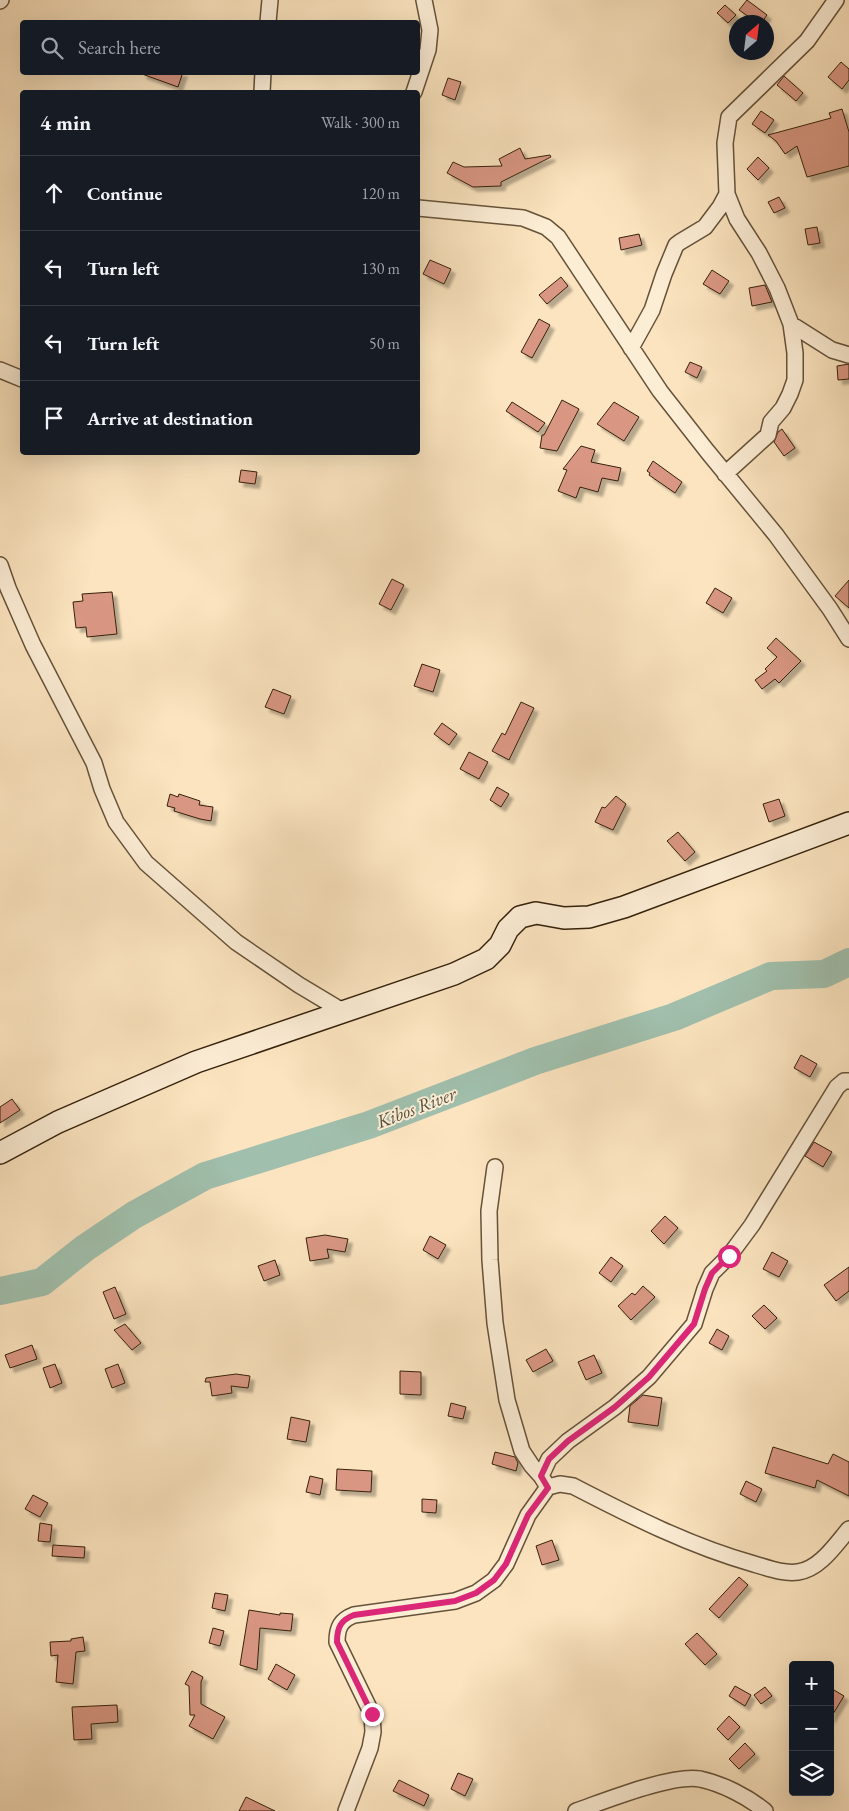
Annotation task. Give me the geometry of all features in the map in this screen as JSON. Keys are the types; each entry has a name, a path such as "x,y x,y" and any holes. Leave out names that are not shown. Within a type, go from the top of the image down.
{"main road":[{"path":"0,1153 58,1122 196,1062 454,974 486,959 500,946 508,929 520,917 536,913 564,918 589,917 624,908 849,823"}],"street":[{"path":"268,20 270,0"},
{"path":"420,74 428,50 430,30 424,0"},
{"path":"725,474 768,435 771,422 783,408 795,380 795,353 791,324 777,288 759,253 737,219 727,194 725,143 729,117 807,41 836,0"},
{"path":"262,90 264,75"},
{"path":"415,90 420,75"},
{"path":"632,348 652,310 676,245 705,227 727,194"},
{"path":"420,202 523,218 546,227 558,236 660,391 776,535 830,609 849,639"},
{"path":"791,324 832,350 849,355"},
{"path":"0,370 20,378"},
{"path":"0,566 33,645 94,763 102,789 116,822 146,863 236,942 299,985 344,1012"},
{"path":"346,1811 370,1748 373,1723 372,1714 337,1642 337,1632 344,1619 354,1615 455,1601 476,1593 494,1580 506,1564 545,1482 549,1459 568,1441 615,1407 649,1377 694,1324 712,1273 729,1256 752,1225 837,1087 844,1081 849,1081"},
{"path":"495,1167 489,1210 490,1260 497,1333 507,1400 522,1451 545,1482 573,1486 674,1535 743,1561 782,1572 799,1572 811,1567 829,1553 849,1529"},
{"path":"576,1811 675,1779 700,1779 727,1788 755,1803 765,1811"}],"building":[{"path":"747,0 767,15 746,15 739,10"},
{"path":"725,5 736,15 729,15 728,23 717,13"},
{"path":"841,62 849,69 849,80 842,89 828,77"},
{"path":"145,75 182,75 178,87"},
{"path":"784,76 803,93 796,101 777,85"},
{"path":"448,78 461,82 455,100 442,95"},
{"path":"842,109 849,132 849,166 807,177 797,146 785,154 776,141 768,135 831,118 829,113"},
{"path":"761,111 774,120 765,133 752,124"},
{"path":"520,148 525,159 550,155 551,157 501,182 501,186 473,187 447,173 453,162 464,167 502,166 499,159"},
{"path":"758,157 769,168 758,180 747,169"},
{"path":"779,197 785,208 774,213 768,202"},
{"path":"817,227 820,243 808,245 805,229"},
{"path":"639,234 642,245 621,250 619,238"},
{"path":"430,260 451,269 444,284 423,274"},
{"path":"712,270 729,281 720,294 703,284"},
{"path":"561,277 568,286 547,304 539,295"},
{"path":"765,285 772,302 752,306 749,288"},
{"path":"539,319 550,325 532,358 521,352"},
{"path":"690,362 702,367 697,378 685,372"},
{"path":"849,364 849,379 838,380 837,366"},
{"path":"562,400 579,409 557,451 540,448 542,435 544,435"},
{"path":"512,402 545,423 538,432 506,411"},
{"path":"614,402 639,417 624,441 597,424"},
{"path":"782,429 795,448 784,456 774,442 778,432"},
{"path":"581,446 595,450 591,462 621,468 618,481 602,478 598,492 580,487 576,498 558,491 567,470 563,469"},
{"path":"653,461 682,482 675,493 649,475 650,473 647,471"},
{"path":"241,470 257,472 255,484 239,482"},
{"path":"392,579 404,585 391,610 379,604"},
{"path":"849,580 849,608 835,596"},
{"path":"715,588 732,598 723,613 706,603"},
{"path":"112,592 117,634 87,637 86,627 76,628 73,602 83,601 82,594"},
{"path":"776,638 801,661 779,683 775,679 762,689 755,680 767,671 765,669 777,657 767,648"},
{"path":"422,664 440,670 433,692 414,686"},
{"path":"273,689 291,696 284,714 265,707"},
{"path":"521,702 534,708 509,760 492,751 502,733 505,735"},
{"path":"442,723 457,734 449,745 434,734"},
{"path":"469,752 488,762 479,779 460,769"},
{"path":"497,787 509,794 501,807 490,800"},
{"path":"170,794 178,797 179,794 200,801 199,805 213,807 211,821 174,811 175,808 167,806"},
{"path":"616,796 626,804 613,830 595,822 602,807 605,808"},
{"path":"779,799 785,816 769,822 763,804"},
{"path":"678,832 695,852 685,861 667,841"},
{"path":"801,1055 817,1064 810,1077 794,1068"},
{"path":"12,1099 20,1110 0,1123 0,1107"},
{"path":"814,1142 832,1152 823,1167 805,1156"},
{"path":"665,1216 678,1228 664,1244 651,1231"},
{"path":"325,1235 348,1239 345,1252 327,1249 329,1258 310,1261 306,1238"},
{"path":"430,1236 446,1245 438,1259 423,1250"},
{"path":"772,1252 788,1261 779,1277 763,1269"},
{"path":"611,1257 623,1266 611,1282 599,1273"},
{"path":"275,1260 280,1275 264,1281 258,1266"},
{"path":"849,1267 849,1291 836,1301 824,1285"},
{"path":"643,1286 655,1297 631,1320 618,1306 632,1293 635,1295"},
{"path":"115,1287 126,1314 114,1319 103,1292"},
{"path":"764,1305 777,1318 765,1329 752,1316"},
{"path":"125,1324 141,1343 132,1350 114,1330"},
{"path":"717,1329 729,1336 722,1350 709,1343"},
{"path":"32,1345 37,1359 10,1368 5,1355"},
{"path":"546,1349 553,1361 533,1372 526,1360"},
{"path":"594,1355 602,1373 586,1380 578,1362"},
{"path":"55,1364 62,1383 50,1388 43,1368"},
{"path":"118,1364 125,1383 112,1388 105,1369"},
{"path":"400,1371 421,1372 421,1395 400,1394"},
{"path":"236,1374 250,1376 248,1388 231,1386 232,1393 212,1396 210,1382 205,1382 206,1378"},
{"path":"643,1395 662,1398 658,1426 628,1422 630,1406"},
{"path":"451,1403 466,1407 463,1419 448,1416"},
{"path":"291,1417 310,1421 306,1442 287,1439"},
{"path":"773,1447 828,1464 833,1454 849,1462 849,1496 817,1480 815,1488 765,1473"},
{"path":"495,1452 515,1457 518,1463 516,1471 492,1464"},
{"path":"337,1469 372,1471 371,1492 336,1490"},
{"path":"310,1476 323,1479 320,1495 306,1492"},
{"path":"746,1481 762,1489 756,1502 740,1494"},
{"path":"33,1495 48,1503 40,1517 25,1509"},
{"path":"422,1499 437,1500 436,1513 422,1512"},
{"path":"40,1523 52,1525 50,1542 38,1541"},
{"path":"552,1540 559,1560 542,1565 536,1546"},
{"path":"53,1545 85,1547 84,1558 52,1556"},
{"path":"739,1577 748,1585 719,1618 709,1609"},
{"path":"215,1593 228,1595 225,1611 212,1608"},
{"path":"249,1610 280,1615 280,1613 293,1614 291,1631 260,1628 257,1670 240,1665"},
{"path":"213,1628 224,1631 220,1646 209,1643"},
{"path":"697,1633 717,1654 705,1665 685,1644"},
{"path":"83,1637 85,1651 76,1652 73,1684 56,1682 58,1655 51,1656 50,1642 71,1641 71,1639"},
{"path":"276,1664 295,1675 287,1690 268,1679"},
{"path":"192,1671 203,1677 201,1682 201,1704 225,1717 213,1739 189,1726 195,1715 190,1715 189,1686 185,1684"},
{"path":"735,1686 751,1695 745,1706 729,1696"},
{"path":"765,1687 772,1696 761,1704 754,1695"},
{"path":"834,1690 844,1696 834,1712"},
{"path":"117,1705 118,1722 91,1724 92,1739 74,1740 72,1707"},
{"path":"729,1716 740,1727 728,1740 717,1729"},
{"path":"745,1743 755,1754 739,1769 729,1759"},
{"path":"458,1773 473,1779 465,1796 451,1789"},
{"path":"399,1780 429,1795 424,1806 393,1791"},
{"path":"246,1797 275,1811 239,1811"}],"waterway":[{"name":"Kibos River","path":"0,1291 42,1282 85,1248 134,1215 205,1176 369,1125 535,1061 674,1017 771,976 824,974 849,962"}],"route":[{"path":"372,1714 337,1642 337,1632 344,1619 354,1615 455,1601 476,1593 494,1580 506,1564 528,1515 548,1488 541,1476 549,1459 568,1441 615,1407 649,1377 694,1324 712,1273 729,1256"}]}
